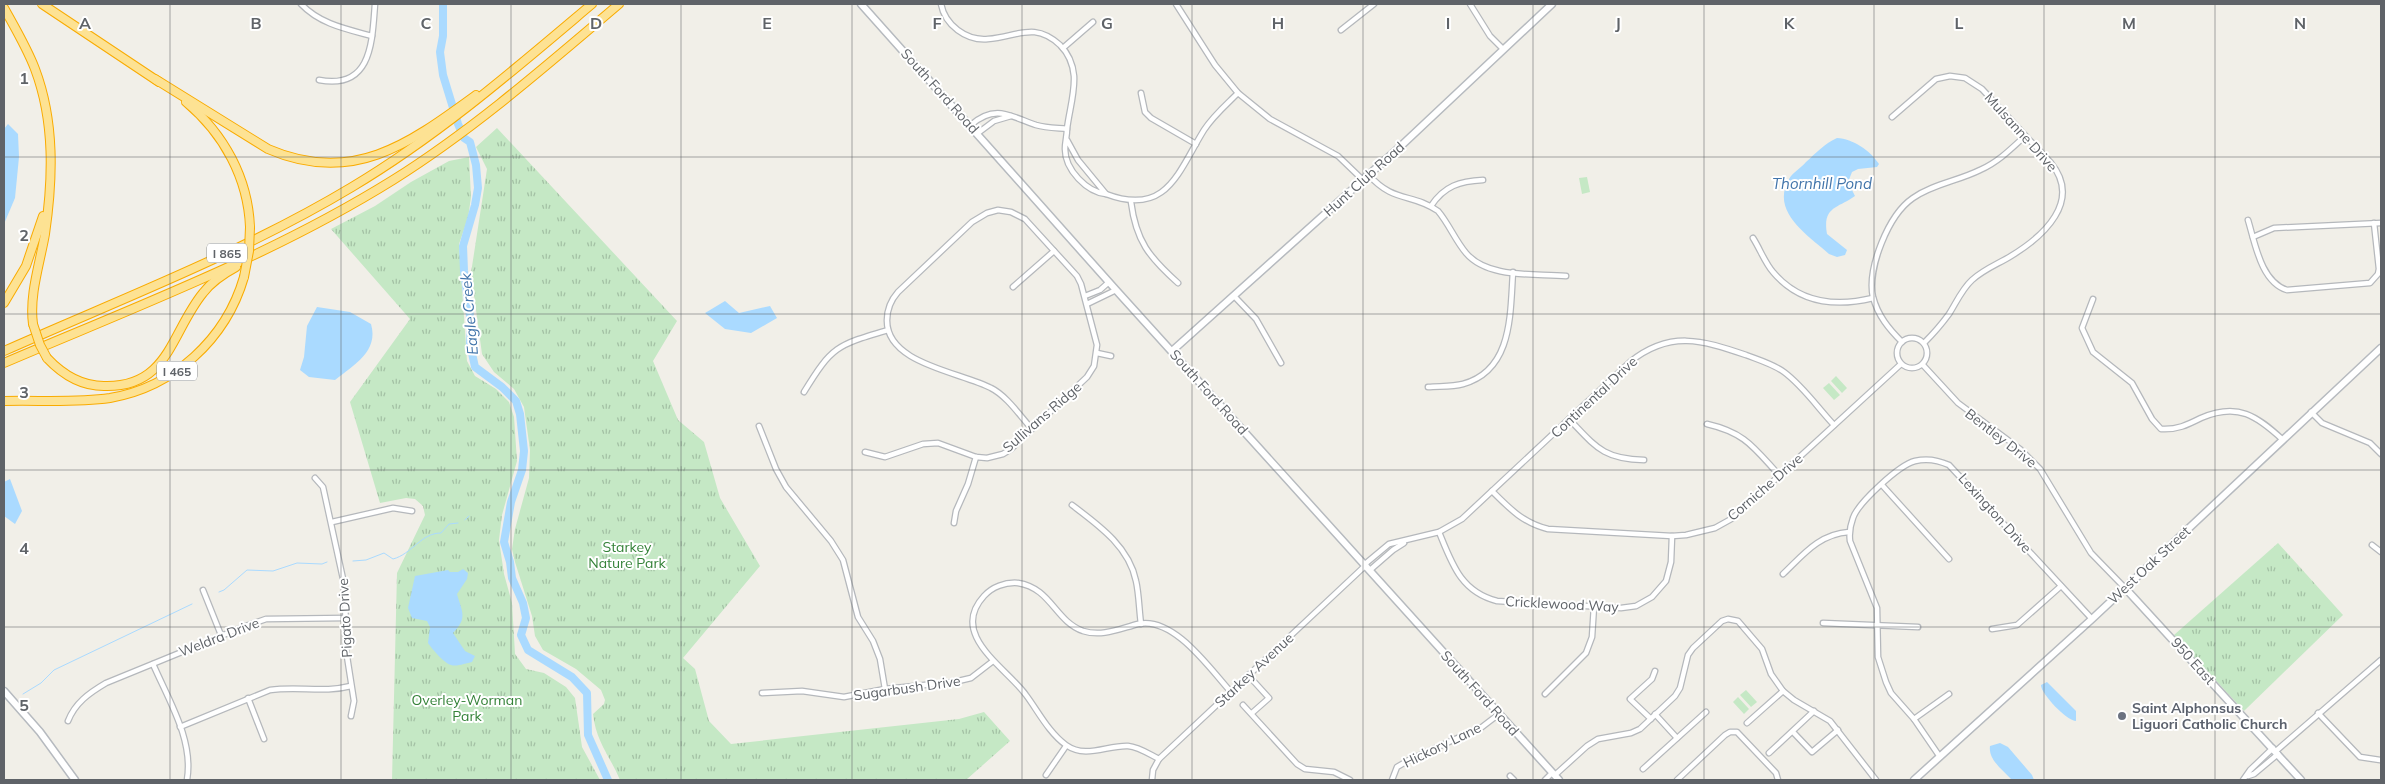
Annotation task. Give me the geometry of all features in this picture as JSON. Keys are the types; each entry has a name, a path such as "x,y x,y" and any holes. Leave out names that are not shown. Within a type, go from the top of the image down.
{"highway":[{"name":"I 465","path":"4,401 110,398 133,393 162,380 190,361 217,333 231,310 244,277 249,251 250,228 243,187 233,160 220,138 193,108 155,80 42,4"},
{"path":"155,80 262,146 282,155 307,161 335,163 372,157 396,148 436,127 513,70 592,4"},
{"name":"I 865","path":"4,363 271,247 366,196 442,147 492,110 619,4"},
{"path":"4,8 30,58 42,93 49,130 49,208 32,308 33,324 40,345 47,358 69,376 94,385 118,386 140,379 157,367 166,357 206,289 223,274 271,247"},
{"name":"I 865","path":"4,351 279,228 367,178 436,127"},
{"path":"4,303 22,273 35,242 45,208 50,177"}],"main road":[{"name":"South Ford Road","path":"861,4 1555,777"},
{"name":"Hunt Club Road","path":"1172,351 1369,175 1552,4"},
{"name":"West Oak Street","path":"1914,780 2092,619 2381,348"},
{"name":"950 East","path":"2124,588 2302,780"},
{"path":"4,691 40,732 75,780"}],"street":[{"path":"301,4 321,20 335,26 372,36"},
{"path":"319,80 334,83 356,74 363,66 369,53 375,4"},
{"path":"941,4 942,10 951,24 969,37 987,39 1016,32 1030,32 1049,37 1063,48 1068,56 1074,75 1067,129 1066,157 1073,171 1092,190 1131,202 1154,196 1168,187 1180,174 1212,119 1238,93"},
{"path":"1176,4 1215,65 1238,93 1270,119 1338,156 1363,180"},
{"path":"1341,30 1374,4"},
{"path":"1470,4 1490,36 1502,49"},
{"path":"1063,48 1093,22"},
{"name":"Mulsanne Drive","path":"1892,117 1928,84 1943,77 1958,76 1971,80 1982,88 2051,163 2060,176 2063,189 2061,207 2054,219 2026,245 2010,257 1984,271 1969,283 1944,320 1924,343"},
{"path":"1141,93 1145,112 1151,118 1196,144"},
{"path":"971,125 979,118 989,114 1005,113 1042,126 1067,129"},
{"path":"978,133 994,121 1011,116"},
{"path":"1902,342 1882,320 1873,298 1872,278 1875,263 1888,228 1899,210 1920,193 1993,163 2025,136"},
{"path":"1067,140 1078,160 1106,194"},
{"path":"1369,175 1383,190 1431,206 1442,216 1472,259 1492,270 1566,276"},
{"path":"1431,206 1440,194 1452,186 1483,180"},
{"path":"1131,202 1133,221 1141,242 1154,261 1178,283"},
{"name":"Sullivans Ridge","path":"865,452 885,457 923,444 938,443 976,457 987,458 1003,454 1087,378 1094,366 1097,353 1096,337 1085,296 1077,276 1030,224 1019,215 998,210 987,213 972,222 898,292 888,312 888,330"},
{"path":"2248,220 2259,256 2270,278 2280,288 2287,290 2364,285 2375,279 2379,269 2374,223"},
{"path":"2253,237 2274,228 2381,223"},
{"path":"1754,238 1772,271 1783,282 1803,296 1837,303 1873,298"},
{"path":"1014,287 1054,251"},
{"path":"1428,387 1468,382 1485,372 1496,360 1504,346 1508,332 1513,272"},
{"path":"1085,296 1100,290 1109,282"},
{"path":"1087,304 1116,290"},
{"path":"1235,296 1256,319 1281,362"},
{"path":"2093,299 2082,328 2086,340 2093,352 2132,383 2152,419 2161,429 2176,430 2208,415 2230,410 2249,413 2265,423 2283,440"},
{"path":"804,392 824,360 834,350 854,340 888,330 897,347 911,357 998,392 1032,429"},
{"path":"1915,338 1924,343 1928,354 1923,365 1913,369 1901,364 1897,353 1902,342 1915,338"},
{"name":"Continental Drive","path":"1367,566 1389,544 1440,532 1462,519 1642,353 1659,344 1691,340 1713,344 1775,367 1791,378 1834,426"},
{"path":"1097,353 1111,356"},
{"name":"Corniche Drive","path":"1492,491 1517,515 1542,528 1565,531 1686,536 1715,528 1733,518 1901,364"},
{"name":"Bentley Drive","path":"1923,365 1958,403 2020,449 2040,469 2091,553 2124,588"},
{"path":"2312,412 2322,423 2370,443 2381,454"},
{"path":"1569,419 1598,449 1608,455 1628,460 1644,460"},
{"path":"1707,424 1728,429 1747,440 1780,476"},
{"path":"759,426 776,469 786,488 831,541 843,560 858,617 877,649 885,689"},
{"path":"954,522 956,511 968,484 976,457"},
{"name":"Lexington Drive","path":"1849,532 1857,510 1901,469 1913,461 1932,459 1949,465 2092,619"},
{"name":"Pigato Drive","path":"315,478 323,487 346,588 346,650 354,701 351,716"},
{"path":"1882,486 1949,559"},
{"path":"1072,504 1106,532 1125,554 1136,580 1141,624"},
{"path":"332,522 393,508 412,511"},
{"name":"Cricklewood Way","path":"1440,532 1456,573 1468,587 1485,598 1629,607 1652,597 1662,587 1669,572 1672,536"},
{"path":"1783,574 1820,540 1832,534 1849,532 1855,556 1875,599 1879,616 1878,657 1886,682 1891,693 1914,719 1940,757"},
{"path":"1367,566 1407,541"},
{"path":"2372,545 2381,552"},
{"name":"Starkey Avenue","path":"1152,780 1153,770 1159,759 1367,566"},
{"path":"1159,759 1133,747 1088,752 1066,746 1053,732 1019,686 980,647 974,632 974,615 981,599 987,593 1006,584 1015,583 1037,589 1068,622 1082,630 1104,633 1141,624 1160,625 1173,631 1231,692"},
{"path":"1992,629 2004,629 2017,625 2062,586"},
{"path":"203,590 221,636"},
{"path":"1545,694 1586,653 1592,637 1594,606"},
{"name":"Weldra Drive","path":"68,721 73,708 93,691 153,664 266,619 346,618"},
{"path":"1545,780 1555,777 1587,746 1598,739 1631,734 1650,719 1675,696 1680,688 1686,662 1694,648 1722,621 1728,619 1738,622 1762,649 1771,674 1783,691 1794,700 1814,711 1838,730 1876,780"},
{"path":"1823,623 1918,627"},
{"path":"2243,780 2254,774 2318,713 2381,660"},
{"name":"Sugarbush Drive","path":"762,693 802,691 844,697 885,689 963,681 978,674 993,661"},
{"path":"153,664 180,727 188,754 187,780"},
{"path":"1650,719 1630,699 1652,679 1655,671"},
{"path":"1248,675 1269,698 1252,714"},
{"path":"180,727 270,690 283,688 328,690 351,686"},
{"path":"1747,724 1783,691"},
{"path":"1914,719 1949,694"},
{"path":"248,698 264,739"},
{"path":"1243,704 1297,764 1313,771 1326,770 1350,780"},
{"path":"1769,753 1814,711"},
{"path":"1643,769 1706,712"},
{"path":"2318,713 2360,757 2380,760"},
{"name":"Hickory Lane","path":"1392,780 1397,768 1409,760 1482,728 1498,714"},
{"path":"1655,714 1677,738"},
{"path":"1793,732 1812,752 1838,730"},
{"path":"1677,780 1725,735 1733,731 1737,732 1776,773 1778,780"},
{"path":"1046,775 1066,746"}],"green space":[{"name":"Starkey Nature Park","path":"497,128 677,321 653,361 678,420 704,442 720,498 760,566 683,658 695,669 709,721 731,744 959,719 984,712 1010,741 966,780 620,780 600,741 595,724 593,714 604,704 605,700 601,690 576,669 543,650 535,636 532,616 512,549 515,529 529,478 530,450 524,407 514,389 494,372 482,354 471,273 487,169 476,147"},
{"name":"Overley-Worman Park","path":"469,157 471,197 468,218 459,244 467,361 475,376 496,389 509,402 514,417 517,461 502,515 499,540 504,574 512,603 515,654 526,669 544,673 566,687 575,698 582,747 600,780 392,780 397,573 425,515 423,506 415,499 406,498 380,503 350,402 410,319 331,229 375,206 411,182 449,161"},
{"path":"1587,177 1590,192 1582,194 1579,178"},
{"path":"1836,376 1847,388 1842,393 1831,381"},
{"path":"1829,383 1840,395 1834,400 1823,388"},
{"path":"2278,543 2343,615 2244,711 2174,635"},
{"path":"1746,690 1757,702 1751,707 1740,695"},
{"path":"1738,697 1749,709 1744,714 1733,702"}],"water":[{"path":"8,124 18,134 19,157 15,198 4,224 4,129"},
{"name":"Thornhill Pond","path":"1837,138 1861,146 1879,164 1877,167 1858,169 1852,172 1848,182 1855,196 1829,213 1826,225 1827,234 1847,250 1845,255 1837,257 1829,254 1794,222 1784,202 1784,191 1789,179 1795,172 1820,149"},
{"path":"725,301 739,313 770,306 777,318 751,333 725,329 705,313"},
{"path":"317,307 350,312 371,324 373,334 368,350 357,363 335,380 309,377 300,370 304,357 307,326"},
{"path":"10,479 22,511 15,524 4,516 4,482"},
{"path":"463,569 468,573 467,579 457,594 462,610 462,619 458,628 453,633 465,651 475,656 472,662 453,665 448,664 442,659 428,643 430,627 427,621 412,618 408,608 415,576 448,570 450,572 458,572"},
{"path":"2047,682 2076,711 2076,721 2061,712 2045,694 2041,685"},
{"path":"2000,743 2008,747 2032,775 2034,780 2012,780 2001,769 1994,761 1990,751 1990,746"}],"waterway":[{"name":"Eagle Creek","path":"443,4 443,36 440,52 443,75 458,124 464,138 470,142 476,165 478,188 463,246 464,271 471,323 470,344 475,367 502,387 516,401 520,414 524,451 522,470 511,502 504,542 510,562 512,578 523,603 526,618 521,635 528,650 572,677 587,693 588,735 608,780"},
{"path":"465,520 469,516"},
{"path":"353,561 366,560 384,553 393,559 406,553 428,536 441,533 449,524 458,523"},
{"path":"219,592 224,590 247,570 273,571 297,563 322,564 327,562"},
{"path":"23,694 41,683 54,670 192,604"}],"place":[{"name":"Saint Alphonsus Liguori Catholic Church","path":"2122,716"}]}
